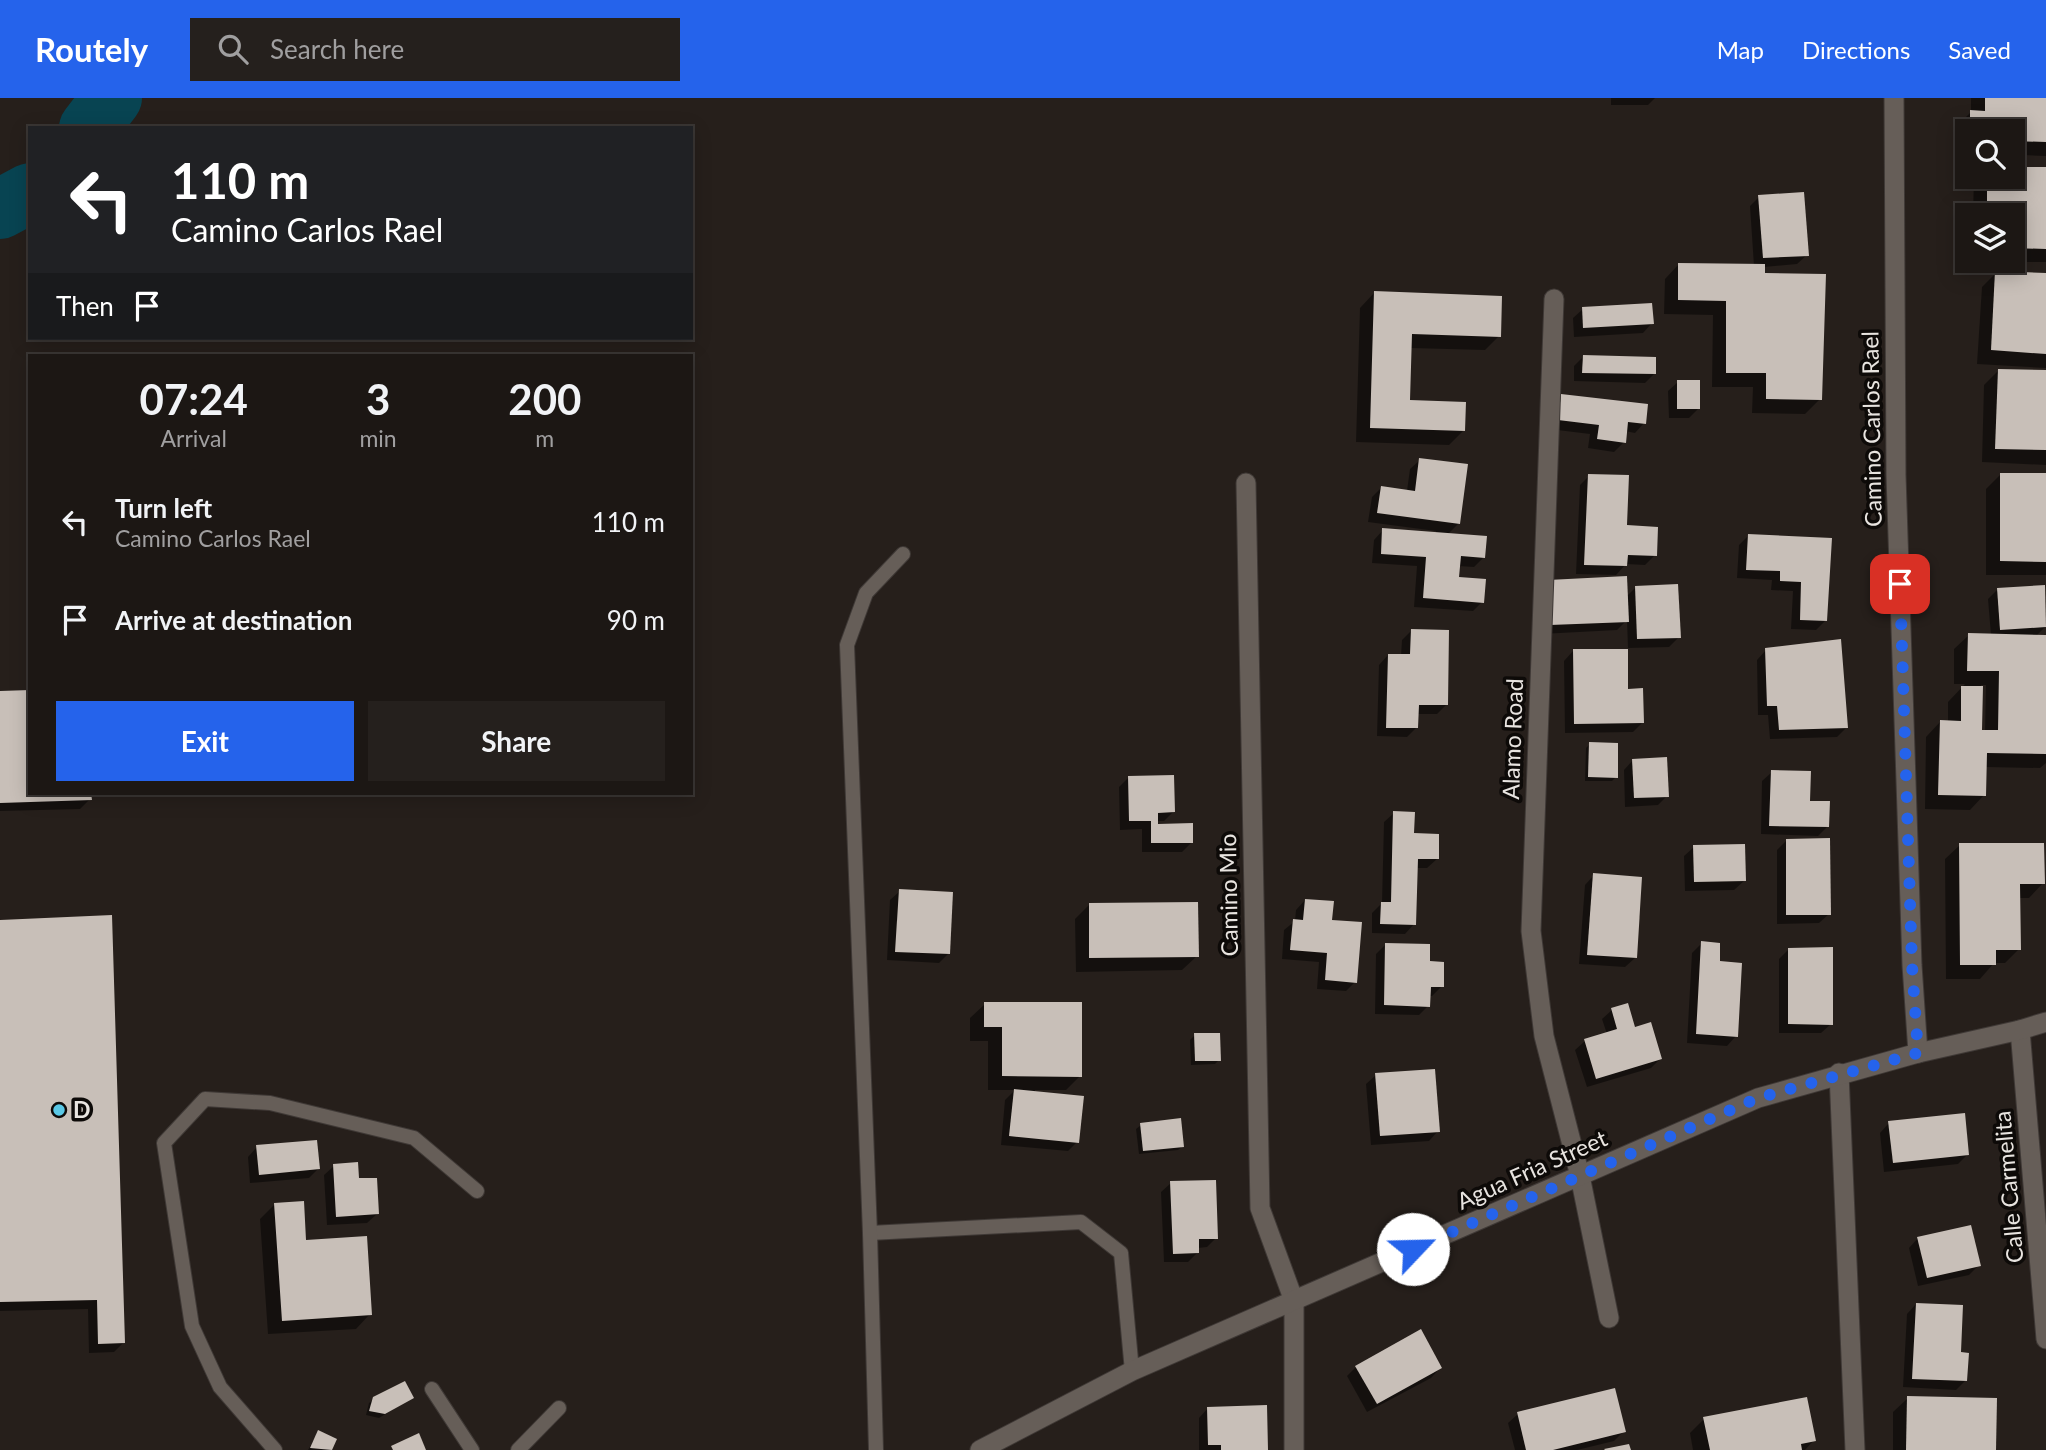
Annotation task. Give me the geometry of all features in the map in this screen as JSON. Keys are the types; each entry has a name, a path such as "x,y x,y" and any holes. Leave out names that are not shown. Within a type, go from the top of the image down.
{"street":[{"name":"Camino Carlos Rael","path":"1894,98 1896,475 1912,965 1918,1053"},
{"name":"Alamo Road","path":"1554,299 1531,931 1544,1036 1580,1176 1609,1318"},
{"name":"Camino Mio","path":"1246,483 1260,1208 1294,1301"},
{"name":"Agua Fria Street","path":"980,1450 1132,1371 1758,1098 1839,1073 2046,1022"},
{"name":"Calle Carmelita","path":"2020,1030 2046,1339"},
{"path":"1839,1073 1855,1450"},
{"path":"1294,1301 1294,1450"}],"lane":[{"path":"876,1450 847,645 866,593 903,554"},
{"path":"275,1450 220,1387 192,1326 163,1143 205,1100 270,1102 414,1138 477,1191"},
{"path":"870,1233 1081,1222 1121,1254 1132,1371"},
{"path":"432,1389 472,1450"},
{"path":"518,1450 559,1408"}],"building":[{"path":"1985,98 2046,98 2046,142 2025,141 2025,119 1970,119 1970,110 1985,111"},
{"path":"2025,167 2046,167 2046,249 2025,248 2025,203 1987,203 1987,189 2025,189"},
{"path":"1804,192 1809,256 1763,258 1758,195"},
{"path":"1678,263 1765,264 1765,273 1826,274 1822,400 1766,399 1766,373 1726,373 1726,301 1678,300"},
{"path":"1995,273 2046,273 2046,354 1991,350"},
{"path":"1374,291 1502,296 1501,337 1412,334 1410,400 1466,402 1465,431 1370,428"},
{"path":"1652,303 1654,324 1583,328 1582,307"},
{"path":"1583,355 1656,357 1656,374 1582,373"},
{"path":"1998,369 2046,370 2046,450 1995,449"},
{"path":"1677,380 1700,380 1700,409 1677,409"},
{"path":"1561,394 1648,404 1646,424 1628,422 1626,443 1597,439 1599,425 1558,420"},
{"path":"1419,458 1468,464 1460,524 1377,513 1381,486 1415,491"},
{"path":"2000,473 2046,473 2046,562 2000,561"},
{"path":"1588,474 1629,475 1627,525 1658,527 1657,556 1628,555 1627,566 1584,565"},
{"path":"1382,528 1487,536 1485,558 1461,556 1459,577 1486,579 1484,603 1423,598 1426,557 1381,554"},
{"path":"1748,534 1832,538 1827,621 1800,620 1801,582 1780,581 1780,571 1746,570"},
{"path":"1627,576 1629,622 1550,625 1548,580"},
{"path":"1678,584 1681,638 1637,639 1635,586"},
{"path":"2045,585 2046,627 2000,630 1997,588"},
{"path":"1411,629 1449,630 1448,705 1419,705 1418,728 1386,728 1388,654 1410,654"},
{"path":"1968,633 2046,635 2046,754 1987,753 1986,796 1938,795 1940,720 1961,721 1961,686 1983,686 1982,730 1998,730 1999,671 1967,671"},
{"path":"1841,639 1848,728 1779,730 1777,706 1767,706 1765,648"},
{"path":"1573,649 1628,649 1628,689 1643,688 1644,723 1574,724"},
{"path":"28,690 28,795 91,795 92,800 0,803 0,691"},
{"path":"1589,742 1618,743 1618,778 1588,777"},
{"path":"1667,757 1669,797 1634,798 1632,759"},
{"path":"1771,770 1811,771 1810,801 1830,801 1829,827 1769,826"},
{"path":"1174,775 1175,812 1158,813 1158,824 1193,823 1193,843 1151,843 1151,821 1129,821 1128,776"},
{"path":"1393,811 1415,812 1414,833 1439,834 1439,859 1418,859 1416,925 1380,924 1381,902 1391,902"},
{"path":"1830,838 1831,915 1786,915 1786,839"},
{"path":"1959,843 2044,843 2045,884 2020,884 2021,950 1996,950 1996,965 1960,965"},
{"path":"1745,844 1746,881 1694,882 1693,845"},
{"path":"1593,873 1642,877 1637,958 1587,955"},
{"path":"899,889 953,892 950,954 895,952"},
{"path":"1305,899 1334,901 1332,920 1362,922 1357,983 1325,980 1327,953 1290,950 1293,919 1303,920"},
{"path":"1198,902 1199,957 1089,958 1089,903"},
{"name":"D","path":"112,915 125,1343 98,1344 97,1300 0,1302 0,920"},
{"path":"1701,941 1720,943 1720,961 1742,963 1738,1037 1696,1034"},
{"path":"1385,943 1430,944 1430,961 1444,962 1444,987 1431,987 1430,1007 1384,1005"},
{"path":"1833,947 1833,1025 1788,1024 1788,948"},
{"path":"984,1002 1082,1002 1082,1077 1002,1076 1002,1027 984,1027"},
{"path":"1628,1003 1635,1027 1651,1022 1662,1059 1596,1079 1584,1039 1617,1029 1611,1008"},
{"path":"1194,1033 1220,1033 1221,1061 1195,1061"},
{"path":"1435,1069 1440,1132 1380,1136 1375,1073"},
{"path":"1014,1089 1084,1096 1079,1143 1009,1136"},
{"path":"1965,1113 1969,1155 1893,1163 1888,1121"},
{"path":"1181,1118 1184,1147 1143,1151 1140,1123"},
{"path":"317,1140 320,1169 259,1175 256,1145"},
{"path":"358,1162 359,1178 377,1178 379,1214 336,1217 333,1164"},
{"path":"1216,1180 1218,1239 1199,1239 1199,1253 1173,1254 1170,1181"},
{"path":"304,1201 306,1240 367,1236 372,1315 282,1321 274,1203"},
{"path":"1971,1225 1981,1266 1927,1278 1917,1237"},
{"path":"1916,1303 1963,1305 1961,1352 1969,1353 1967,1381 1912,1379"},
{"path":"1421,1329 1442,1368 1377,1404 1355,1366"},
{"path":"405,1381 414,1398 385,1414 369,1411 373,1397"},
{"path":"1615,1388 1626,1432 1553,1450 1526,1450 1517,1412"},
{"path":"1907,1396 1997,1398 1996,1450 1906,1450"},
{"path":"1807,1397 1816,1441 1801,1444 1802,1450 1710,1450 1703,1417"},
{"path":"1267,1405 1268,1450 1221,1450 1221,1445 1208,1445 1207,1407"},
{"path":"318,1430 337,1439 332,1450 310,1448"},
{"path":"419,1433 426,1450 393,1450 391,1446"},
{"path":"1629,1444 1631,1450 1604,1449"}],"waterway":[{"path":"91,126 112,98"},
{"path":"0,209 28,194"}],"place":[{"name":"D","path":"59,1110"}],"route":[{"path":"1413,1249 1758,1098 1839,1073 1918,1053 1912,965 1900,584"}]}
